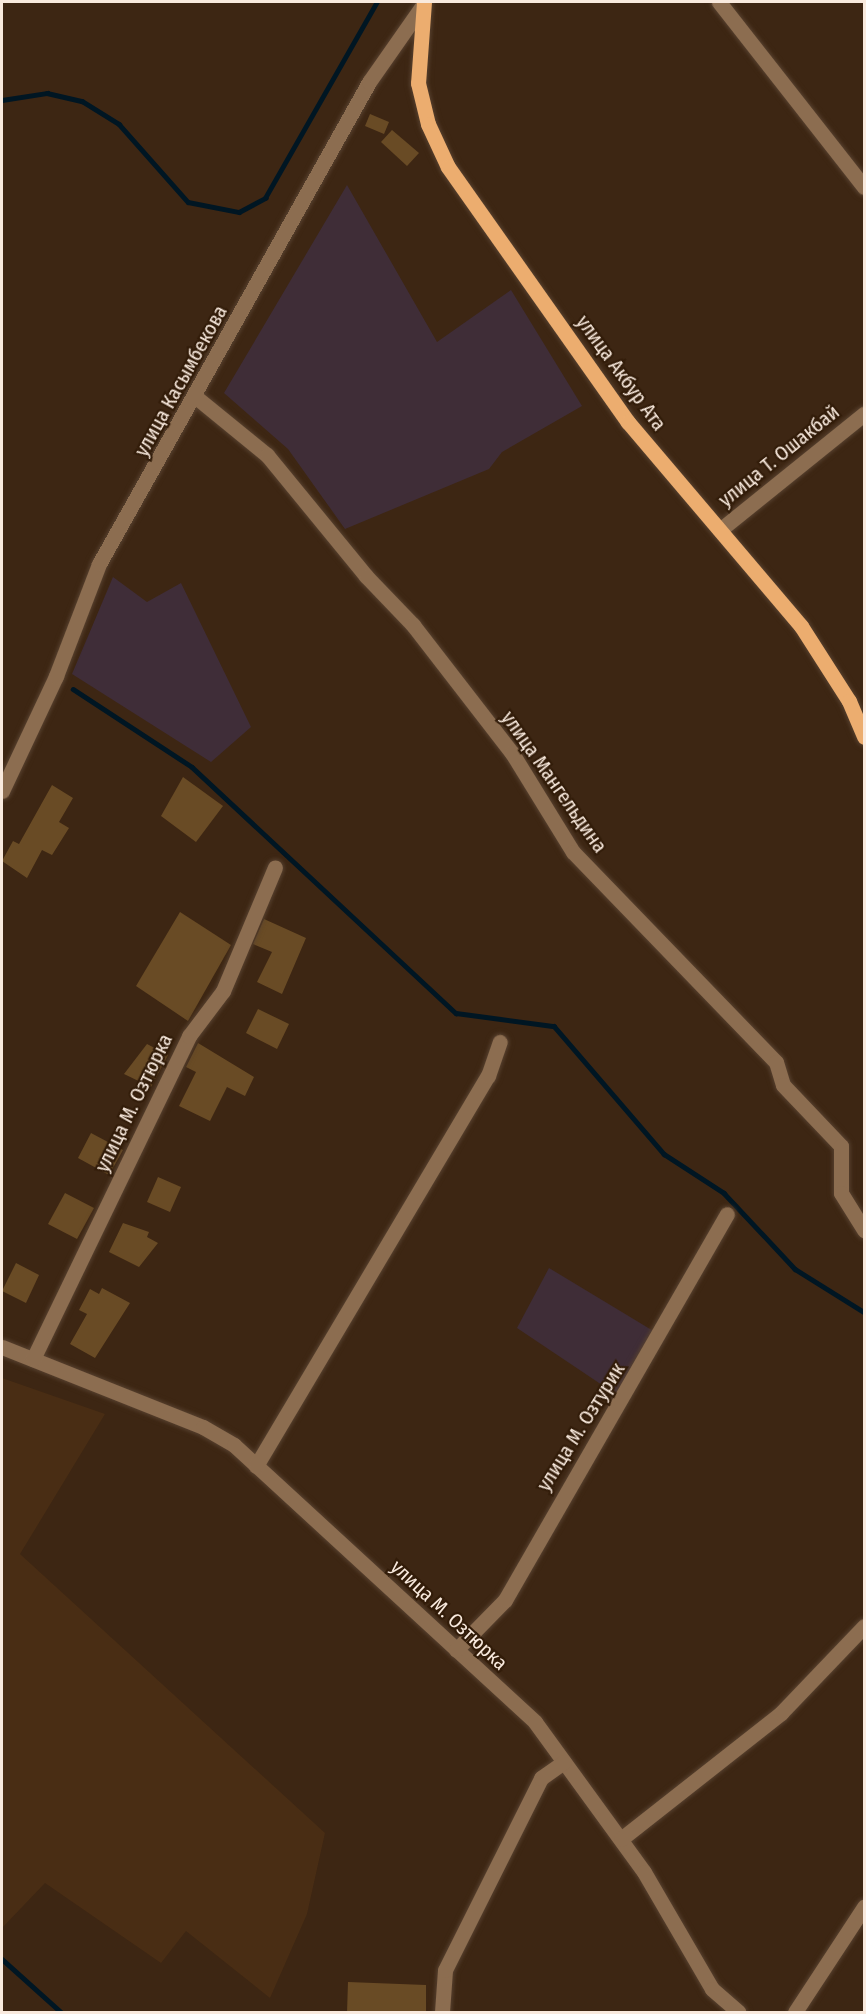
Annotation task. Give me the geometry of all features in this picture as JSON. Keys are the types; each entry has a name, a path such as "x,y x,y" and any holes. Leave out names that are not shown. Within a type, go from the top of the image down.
{"main road":[{"name":"улица Акбур Ата","path":"424,3 418,83 428,124 448,167 628,422 801,626 849,701 864,737"}],"street":[{"path":"719,2 864,187"},
{"name":"улица Касымбекова","path":"2,791 56,676 99,564 197,398 369,82 424,3"},
{"name":"улица Мангельдина","path":"197,398 267,455 366,576 413,625 512,753 573,852 776,1062 783,1084 841,1146 841,1193 864,1230"},
{"name":"улица Т. Ошакбай","path":"720,530 864,414"},
{"name":"улица М. Озтюрка","path":"33,1359 189,1036 223,991 275,867"},
{"path":"256,1466 488,1076 500,1042"},
{"name":"улица М. Озтурик","path":"456,1650 505,1600 727,1214"},
{"name":"улица М. Озтюрка","path":"2,1347 203,1427 256,1466 535,1722 621,1839 712,1989 738,2013"},
{"path":"621,1839 781,1713 864,1626"},
{"path":"442,2013 445,1970 541,1778 564,1762"},
{"path":"795,2013 864,1907"}],"shaded area":[{"path":"347,185 437,342 511,290 582,406 502,452 489,469 345,529 288,449 224,393"},
{"path":"113,577 147,602 181,583 251,727 211,762 72,674"},
{"path":"549,1268 655,1332 617,1395 517,1328"},
{"path":"2,1378 105,1414 20,1554 325,1833 307,1914 270,1998 186,1931 161,1963 45,1883 2,1928"}],"building":[{"path":"370,114 389,122 384,134 365,126"},
{"path":"392,130 419,153 407,166 381,142"},
{"path":"183,777 223,806 196,842 161,816"},
{"path":"52,785 73,798 59,822 69,828 52,855 42,850 27,878 2,861 13,841 19,844"},
{"path":"180,912 231,945 188,1021 136,986"},
{"path":"264,919 306,938 282,994 257,982 272,952 253,944"},
{"path":"258,1009 289,1024 277,1049 246,1033"},
{"path":"198,1043 254,1077 245,1096 227,1087 210,1121 179,1106 196,1072 186,1067"},
{"path":"147,1044 168,1055 151,1087 124,1074"},
{"path":"91,1133 123,1150 109,1175 78,1158"},
{"path":"158,1177 181,1187 170,1212 147,1202"},
{"path":"65,1193 94,1208 77,1239 48,1224"},
{"path":"123,1223 149,1232 147,1237 158,1243 139,1267 109,1252"},
{"path":"16,1263 39,1275 26,1303 2,1291"},
{"path":"102,1288 130,1303 95,1358 70,1344 87,1314 79,1310 90,1289 99,1294"},
{"path":"348,1982 426,1985 426,2013 347,2013"}],"waterway":[{"path":"2,100 47,93 82,101 119,124 188,202 239,212 265,198 377,2"},
{"path":"73,689 192,767 456,1013 554,1026 664,1154 724,1193 795,1269 864,1312"},
{"path":"2,1959 61,2012"}]}
